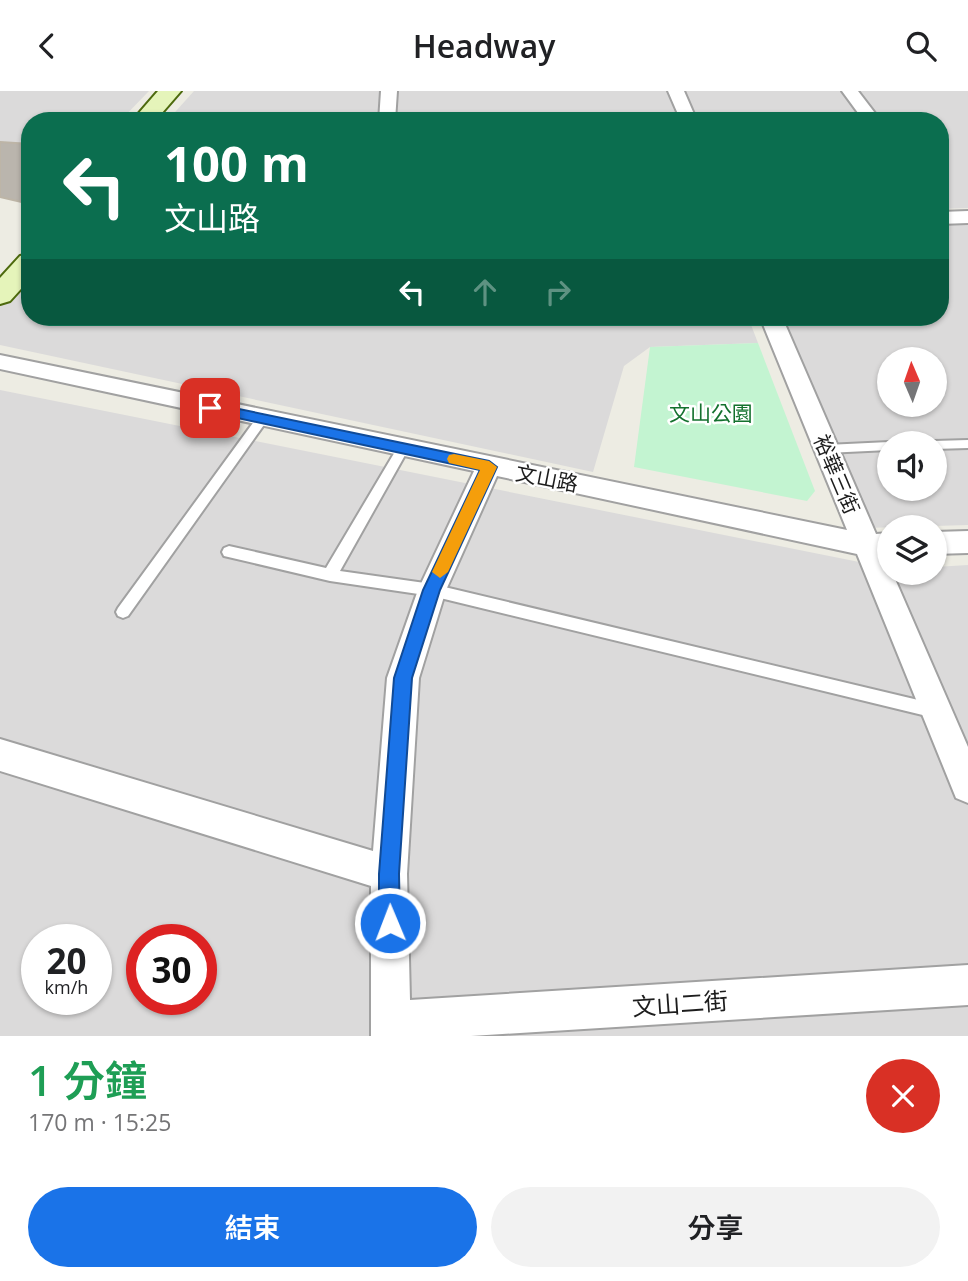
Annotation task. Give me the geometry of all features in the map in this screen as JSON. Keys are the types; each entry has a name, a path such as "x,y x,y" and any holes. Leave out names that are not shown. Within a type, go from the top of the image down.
{"street":[{"path":"151,112 170,91"},
{"path":"172,112 190,91"},
{"path":"388,112 389,91"},
{"path":"676,91 685,112"},
{"path":"850,91 866,112"},
{"path":"949,215 968,217"},
{"path":"0,295 21,272"},
{"name":"裕華三街","path":"775,326 826,449 877,543"},
{"name":"文山路","path":"0,362 489,467 877,545"},
{"path":"391,1028 389,874 403,678 432,590 489,467"},
{"path":"947,543 968,542"},
{"name":"裕華三街","path":"892,585 937,711 968,786"},
{"path":"0,755 389,874"},
{"name":"文山二街","path":"391,1028 968,985"}],"lane":[{"path":"122,612 262,419"},
{"path":"947,445 968,444"},
{"path":"826,449 877,447"},
{"path":"330,575 403,448"},
{"path":"229,552 330,575 432,590 937,711"}],"shaded area":[{"path":"0,91 149,91 129,112 21,112 21,143 0,142"},
{"path":"194,91 968,91 968,208 949,209 949,112 175,112"},
{"path":"949,217 968,217 968,525 947,526 947,515 877,515 877,528 865,528 783,326 949,326"},
{"path":"21,275 21,326 751,326 758,343 650,347 624,366 593,472 0,345 0,297"},
{"path":"0,390 877,566 877,585 947,585 947,566 968,565 968,1036 0,1036"}],"green space":[{"name":"文山公園","path":"758,343 815,491 807,501 634,467 650,347"}],"building":[{"path":"0,142 21,143 21,202 0,197"}],"slow traffic":[{"path":"440,572 489,467 454,459"}],"route":[{"path":"210,408 489,467 432,590 403,678 389,874 390,923"}]}
